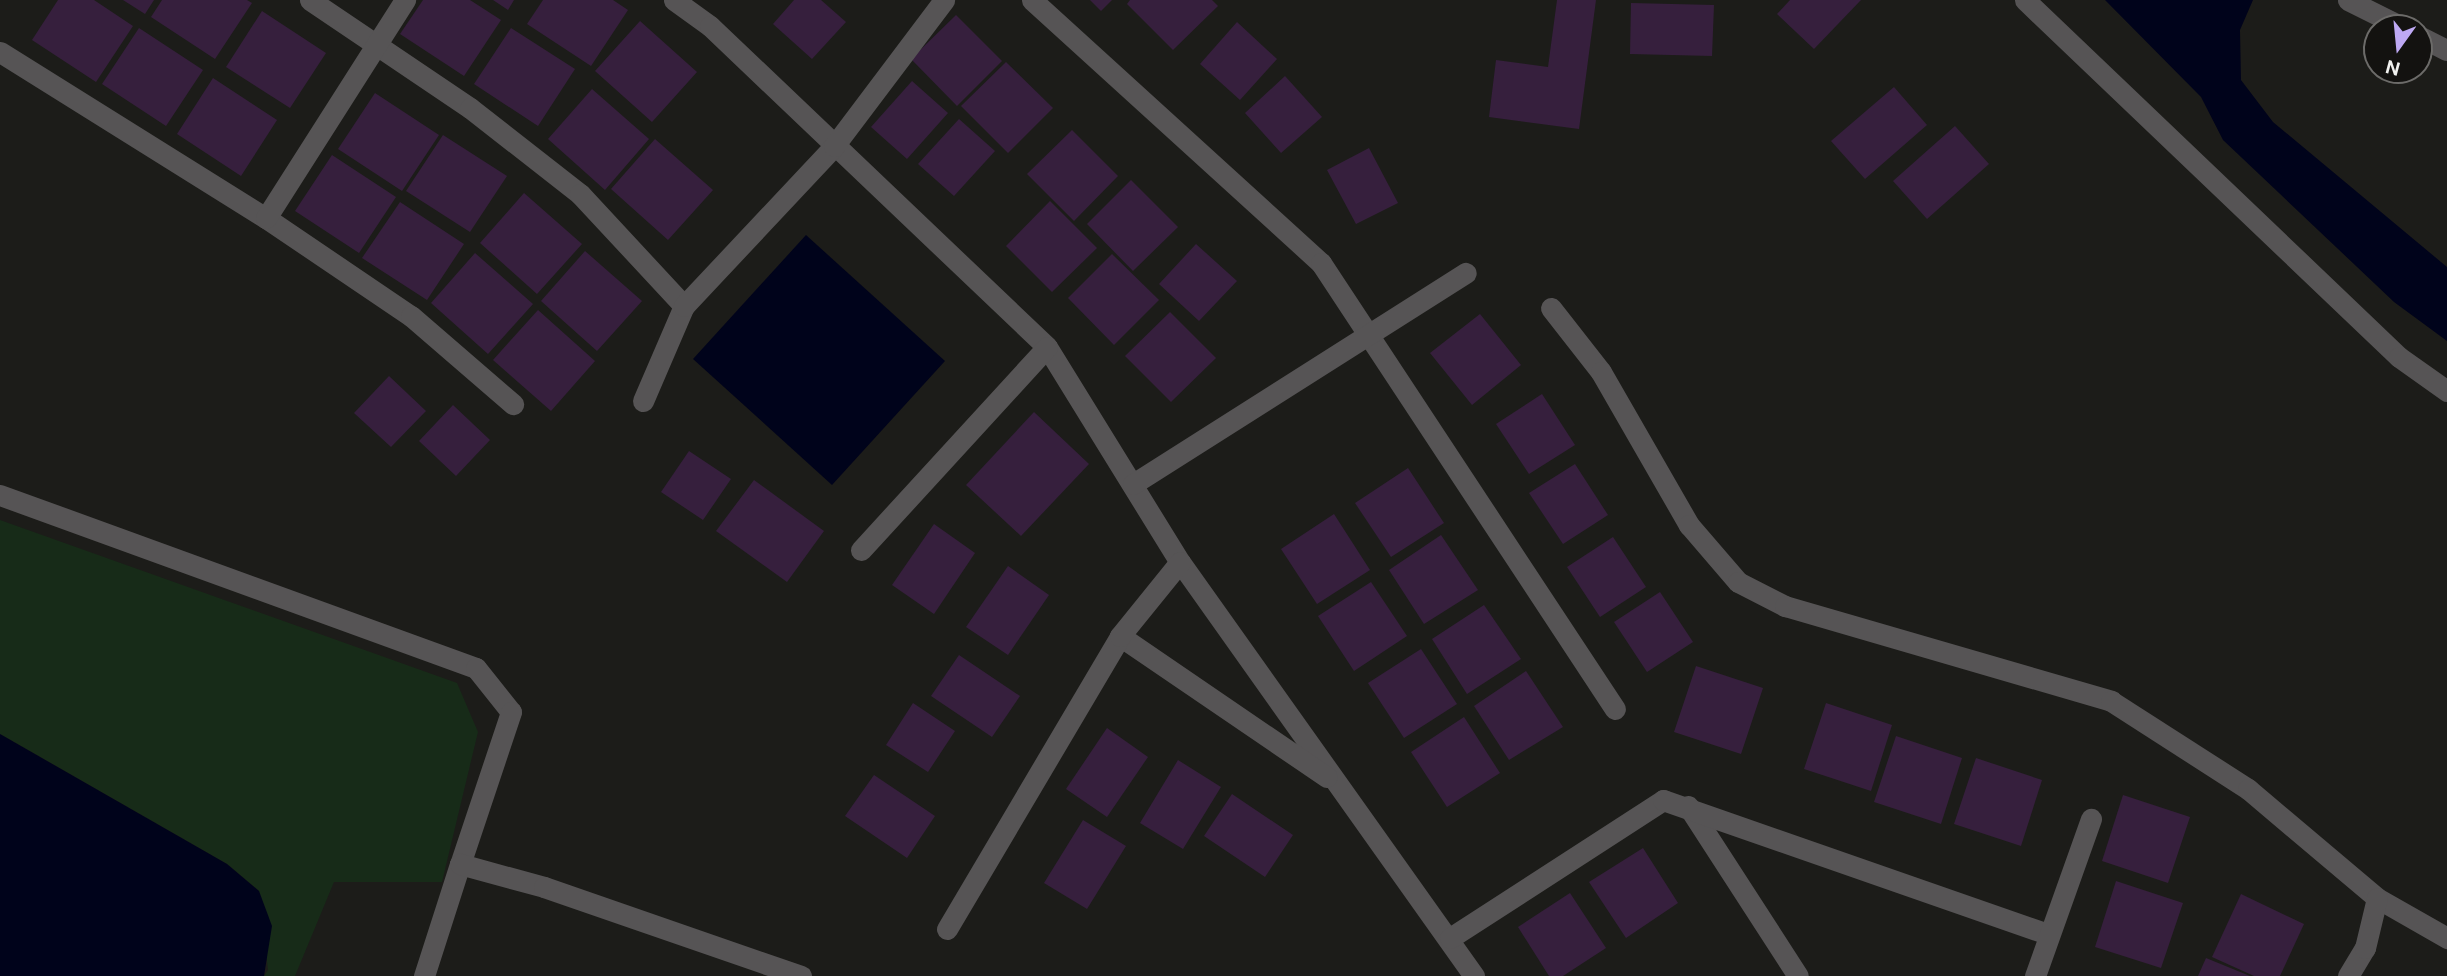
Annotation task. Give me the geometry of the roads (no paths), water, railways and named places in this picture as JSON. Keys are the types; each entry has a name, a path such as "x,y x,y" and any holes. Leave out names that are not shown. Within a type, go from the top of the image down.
{"street":[{"path":"310,0 470,108 580,194 684,306"},
{"path":"266,218 405,0"},
{"path":"674,0 710,26 1047,347 1180,562 1450,938 1474,976"},
{"path":"643,401 684,306 834,146 944,0"},
{"path":"1032,0 1321,263 1615,709"},
{"path":"2025,0 2399,357 2447,391"},
{"path":"2348,0 2376,14"},
{"path":"0,52 266,218 411,316 513,404"},
{"path":"1133,484 1371,336 1466,273"},
{"path":"1551,308 1601,372 1689,525 1738,582 1785,606 2111,701 2248,789 2377,898 2447,939"},
{"path":"861,550 1047,347"},
{"path":"0,495 476,668 511,712 424,976"},
{"path":"947,929 1120,636 1180,562"},
{"path":"1120,636 1340,786"},
{"path":"1450,938 1663,800 1688,806 2048,934"},
{"path":"1688,806 1798,976"},
{"path":"2035,976 2091,819"},
{"path":"460,864 544,887 801,976"},
{"path":"2348,976 2365,948 2377,898"}],"water":[{"path":"2105,0 2253,0 2240,30 2241,80 2273,122 2447,267 2447,341 2394,302 2223,140 2201,97"},
{"path":"806,235 945,361 832,485 693,359"},
{"path":"0,734 227,864 259,891 272,926 264,976 0,976"}]}
